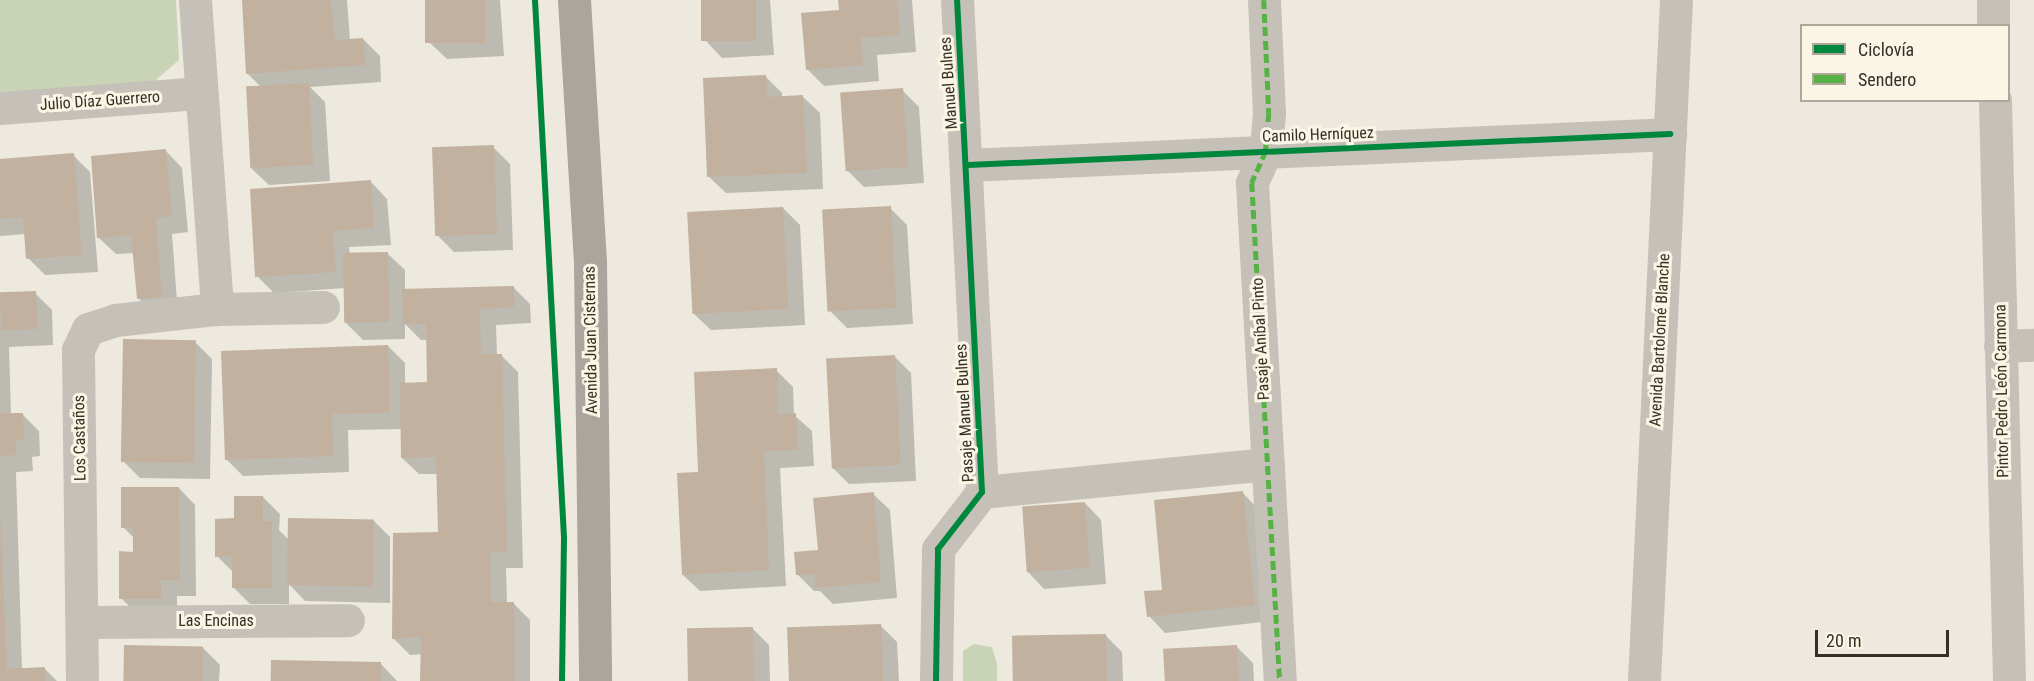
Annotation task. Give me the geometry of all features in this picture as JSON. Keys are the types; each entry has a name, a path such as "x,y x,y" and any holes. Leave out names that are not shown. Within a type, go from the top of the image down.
{"main road":[{"name":"Avenida Juan Cisternas","path":"574,0 590,262 595,681"}],"street":[{"path":"195,0 217,309"},
{"name":"Manuel Bulnes","path":"957,0 968,165"},
{"name":"Pasaje Aníbal Pinto","path":"1264,0 1269,113 1266,151 1252,183 1280,681"},
{"name":"Avenida Bartolomé Blanche","path":"1644,681 1676,0"},
{"path":"1993,0 1993,24"},
{"name":"Julio Díaz Guerrero","path":"0,108 201,93"},
{"name":"Pintor Pedro León Carmona","path":"1995,102 2009,681"},
{"name":"Camilo Herníquez","path":"968,165 1670,134"},
{"name":"Pasaje Manuel Bulnes","path":"936,681 938,549 982,492 968,165"},
{"name":"Los Castaños","path":"82,681 84,622 78,350 88,328 115,320 217,309 323,307"},
{"path":"2000,346 2034,345"},
{"path":"982,492 1268,464"},
{"name":"Las Encinas","path":"84,622 348,620"}],"green space":[{"path":"0,0 176,0 179,60 150,85 0,92"},
{"path":"974,644 992,647 997,664 997,681 963,681 963,651"}],"building":[{"path":"242,0 331,0 335,40 363,38 365,65 246,74"},
{"path":"425,0 486,0 486,43 425,43"},
{"path":"701,0 756,0 756,41 701,41"},
{"path":"838,0 897,0 900,35 861,38 863,65 806,70 801,13 839,10"},
{"path":"766,75 767,97 803,95 807,173 707,177 703,78"},
{"path":"309,83 313,165 250,168 246,86"},
{"path":"903,88 909,167 846,171 840,92"},
{"path":"494,145 497,234 435,236 432,147"},
{"path":"166,149 172,216 156,218 162,297 137,299 131,235 97,238 91,156"},
{"path":"74,153 82,255 26,259 23,217 0,219 0,159"},
{"path":"371,180 374,228 333,231 336,272 255,277 250,189"},
{"path":"891,206 896,308 827,311 822,210"},
{"path":"783,207 788,309 692,314 687,212"},
{"path":"388,252 389,322 344,323 343,253"},
{"path":"514,286 514,307 480,309 481,354 502,354 507,551 490,552 491,602 514,602 514,681 420,681 421,637 392,639 393,533 438,532 436,457 401,458 400,383 427,382 426,324 403,324 402,289"},
{"path":"36,291 37,329 1,330 0,292"},
{"path":"123,339 196,340 194,463 121,462"},
{"path":"388,345 390,413 332,414 333,456 225,460 221,351"},
{"path":"895,355 901,465 832,468 826,359"},
{"path":"777,368 778,414 796,413 798,450 764,451 769,570 682,575 677,473 698,472 694,372"},
{"path":"0,413 23,413 24,440 16,440 16,455 0,456"},
{"path":"121,487 179,487 180,580 161,580 161,599 119,599 119,551 133,552 133,528 121,528"},
{"path":"1243,491 1255,605 1147,617 1144,591 1162,590 1154,500"},
{"path":"874,492 881,582 815,588 814,574 796,575 794,552 818,550 813,498"},
{"path":"234,496 263,496 263,521 272,521 272,588 232,588 232,556 215,557 215,519 234,518"},
{"path":"1085,502 1090,568 1027,572 1022,506"},
{"path":"0,509 7,669 45,667 46,681 0,681"},
{"path":"288,518 374,520 373,586 287,585"},
{"path":"881,624 883,681 789,681 787,627"},
{"path":"753,627 754,681 688,681 687,628"},
{"path":"1106,634 1107,681 1013,681 1012,636"},
{"path":"124,645 203,646 202,681 123,681"},
{"path":"1237,645 1239,681 1165,681 1163,649"},
{"path":"271,660 381,662 381,681 271,681"}],"marked path":[{"path":"1264,0 1269,113 1266,151 1252,183 1280,681"}],"cycle path":[{"path":"535,0 564,538 562,681"},
{"path":"936,681 938,549 982,492 957,0"},
{"path":"968,165 1670,134"}]}
